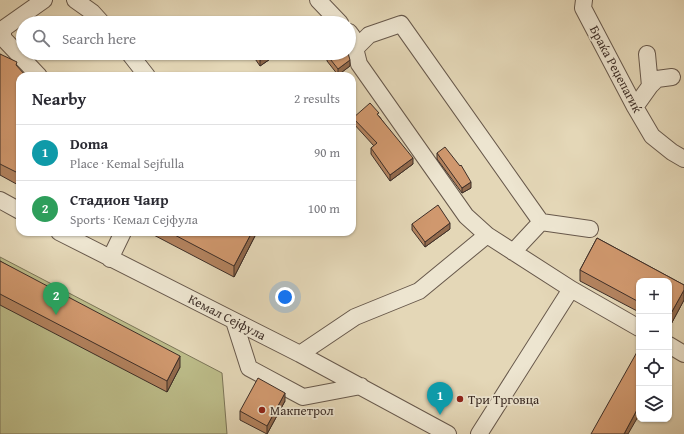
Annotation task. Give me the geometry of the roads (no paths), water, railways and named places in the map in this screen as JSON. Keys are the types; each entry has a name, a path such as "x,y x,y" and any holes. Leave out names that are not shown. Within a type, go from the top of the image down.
{"street":[{"path":"21,16 44,0"},
{"path":"75,0 96,16"},
{"path":"318,0 333,16"},
{"name":"Браќа Реџепагиќ","path":"584,0 583,8 652,136 672,152 684,159"},
{"path":"16,20 3,29 3,38 16,52"},
{"path":"590,229 541,222 401,24 369,35 356,48 360,64 466,216 487,235 570,289 636,326"},
{"path":"647,54 650,86"},
{"path":"24,60 35,72"},
{"path":"134,60 144,72"},
{"path":"636,107 650,86 657,79 672,77"},
{"path":"0,200 16,210"},
{"path":"513,252 541,222"},
{"path":"300,354 355,317 419,291 487,235"},
{"name":"Кемал Сејфула","path":"67,236 300,354 448,434"},
{"path":"110,259 121,236"},
{"path":"479,434 570,289"},
{"path":"234,321 249,368 303,397 361,386"},
{"path":"672,347 684,354"}],"place":[{"name":"Стадион Чаир","path":"56,315"},
{"name":"Три Трговца","path":"460,399"},
{"name":"Макпетрол","path":"262,410"},
{"name":"Doma","path":"440,415"}]}
